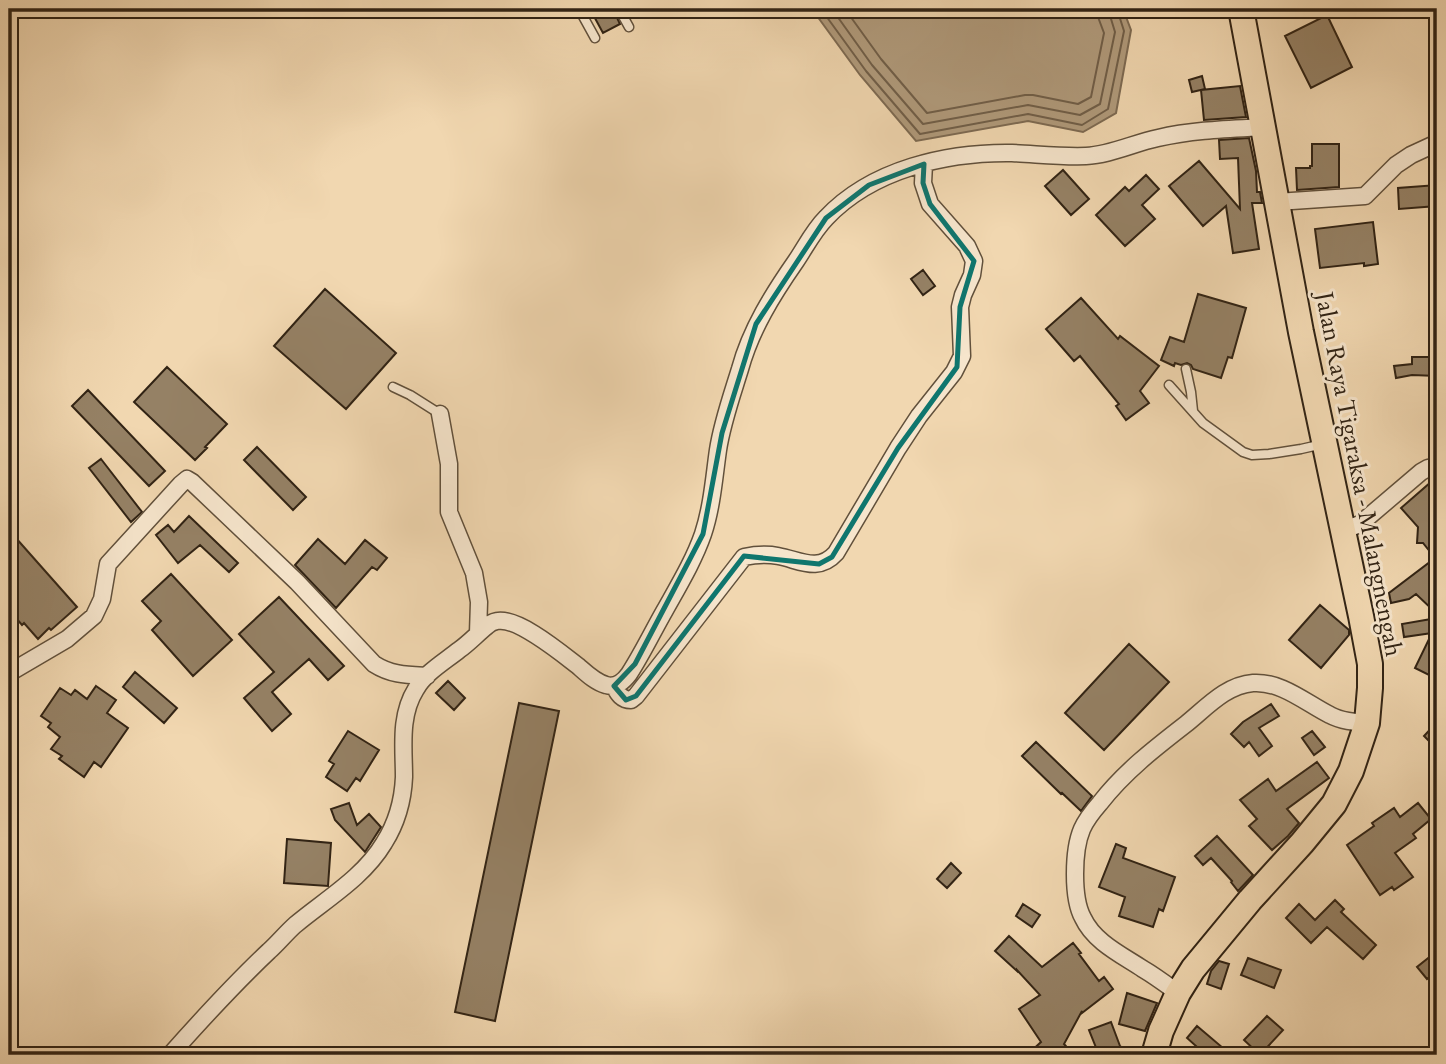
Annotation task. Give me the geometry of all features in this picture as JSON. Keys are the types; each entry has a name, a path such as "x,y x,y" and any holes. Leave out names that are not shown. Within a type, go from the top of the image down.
{"main road":[{"name":"Jalan Raya Tigaraksa - Malangnengah","path":"1154,1055 1161,1031 1178,993 1193,969 1334,804 1351,771 1367,723 1370,688 1370,664 1301,332 1241,9"}],"street":[{"path":"170,1055 247,972 293,927 367,866 384,843 391,830 402,793 402,742 406,716 414,692 427,676 478,633 492,622 510,622 544,641 606,686 622,682 635,664 692,560 703,534 713,492 718,449 756,324 814,233 842,204 869,185 903,170 948,158 989,153 1088,156 1189,132 1263,127"},
{"path":"1277,202 1365,196 1396,165 1437,143"},
{"path":"614,686 626,700 636,696 744,557 779,556 819,564 832,557 898,447 954,372 962,350 961,301 972,275 974,261 967,246 930,204 923,183 924,164"},
{"path":"440,414 449,464 449,512 474,573 479,602 478,633"},
{"path":"1344,530 1360,524 1421,472 1437,466"},
{"path":"9,673 67,639 94,616 102,599 108,564 187,479 297,582 374,664 386,672 398,675 427,676"},
{"path":"1178,993 1107,945 1088,927 1081,916 1076,888 1078,840 1083,826 1094,810 1125,774 1146,756 1217,698 1242,685 1265,684 1303,699 1333,717 1367,723"}],"lane":[{"path":"579,9 595,38"},
{"path":"619,9 629,27"},
{"path":"1186,369 1194,411"},
{"path":"1169,385 1203,423 1239,450 1252,455 1292,451 1326,443"},
{"path":"393,387 410,394 440,414"}],"highlighted area":[{"path":"924,164 923,183 930,204 974,261 960,307 957,367 898,448 832,557 819,564 744,556 636,696 626,700 614,686 635,664 703,534 722,433 756,324 826,218 869,185"}],"water":[{"path":"812,9 1123,9 1131,30 1116,113 1083,132 1028,121 916,141 860,75"}],"building":[{"path":"590,9 613,9 620,24 603,33"},
{"path":"1327,15 1352,67 1311,88 1285,36"},
{"path":"1202,76 1205,89 1192,92 1189,80"},
{"path":"1240,86 1246,117 1204,120 1201,90"},
{"path":"1249,138 1257,192 1260,192 1262,203 1252,203 1259,249 1233,253 1226,206 1203,226 1169,186 1199,161 1240,209 1238,158 1220,159 1219,140"},
{"path":"1312,144 1339,144 1339,187 1297,190 1296,168 1312,166"},
{"path":"1063,170 1089,199 1071,215 1045,186"},
{"path":"1146,175 1159,189 1142,205 1155,219 1125,246 1096,215 1125,187 1129,191"},
{"path":"1437,185 1437,206 1399,209 1398,188"},
{"path":"1373,222 1378,264 1320,268 1315,229"},
{"path":"923,270 935,286 923,295 911,279"},
{"path":"325,289 396,353 346,409 274,346"},
{"path":"1198,294 1246,308 1232,358 1228,357 1221,378 1193,369 1187,363 1175,363 1174,366 1161,360 1170,337 1184,342"},
{"path":"1081,298 1118,339 1120,336 1159,366 1140,391 1149,403 1126,420 1116,406 1119,404 1080,356 1074,361 1046,329"},
{"path":"1412,357 1437,357 1437,376 1412,375 1396,378 1394,366 1412,364"},
{"path":"167,367 227,424 195,460 134,402"},
{"path":"88,390 165,471 149,486 72,406"},
{"path":"257,447 306,497 293,510 244,460"},
{"path":"101,459 142,512 131,522 89,468"},
{"path":"1431,482 1437,489 1437,614 1416,594 1409,599 1391,603 1389,593 1435,558 1423,543 1417,543 1418,527 1401,508"},
{"path":"189,516 238,563 229,572 200,545 178,563 156,535 168,525 174,532"},
{"path":"15,537 77,607 38,639 9,610 9,542"},
{"path":"318,539 345,564 365,540 387,558 377,570 372,567 336,608 295,565"},
{"path":"171,574 232,640 193,676 152,630 161,621 142,601"},
{"path":"279,597 344,666 328,680 309,659 272,692 291,714 272,731 244,698 274,672 239,634"},
{"path":"1320,605 1349,630 1349,635 1321,668 1289,640"},
{"path":"1437,618 1437,679 1415,668 1432,633 1404,637 1402,624"},
{"path":"1129,644 1169,682 1104,750 1065,713"},
{"path":"135,672 177,708 164,723 123,687"},
{"path":"448,681 465,698 454,710 436,693"},
{"path":"96,686 116,700 107,713 128,728 101,767 94,762 84,777 59,759 62,756 51,749 60,737 48,727 51,723 41,716 60,688 71,695 75,690 87,699"},
{"path":"519,703 559,711 495,1021 455,1012"},
{"path":"1271,704 1279,716 1259,728 1272,746 1259,756 1249,742 1244,747 1231,734 1243,722"},
{"path":"1437,722 1437,749 1424,736"},
{"path":"348,731 379,750 360,781 356,778 347,791 326,777 334,764 329,761"},
{"path":"1312,731 1325,747 1314,755 1302,738"},
{"path":"1036,742 1092,796 1081,811 1022,756"},
{"path":"1317,762 1329,778 1287,809 1299,823 1272,850 1249,826 1257,819 1240,800 1268,779 1276,791"},
{"path":"349,803 357,825 369,814 381,827 365,852 335,820 331,809"},
{"path":"1418,803 1431,819 1413,834 1416,838 1395,853 1413,877 1394,890 1392,887 1380,895 1347,845 1394,808 1400,817"},
{"path":"1217,836 1253,875 1238,891 1211,858 1203,865 1195,856"},
{"path":"287,839 331,843 328,886 284,883"},
{"path":"1116,844 1126,848 1123,858 1175,877 1163,911 1159,909 1153,927 1119,916 1125,897 1099,887"},
{"path":"951,863 961,873 947,888 937,879"},
{"path":"1335,900 1344,909 1341,912 1376,945 1363,959 1327,927 1311,943 1286,918 1299,904 1315,920"},
{"path":"1023,904 1040,915 1032,927 1016,916"},
{"path":"1009,936 1042,967 1073,943 1099,981 1104,977 1113,989 1082,1011 1064,1044 1074,1055 1027,1055 1041,1042 1019,1009 1040,995 995,951"},
{"path":"1437,951 1437,971 1427,979 1417,967"},
{"path":"1248,958 1281,970 1274,988 1241,975"},
{"path":"1219,961 1229,964 1221,989 1207,984 1211,971"},
{"path":"1127,993 1157,1003 1145,1031 1119,1024"},
{"path":"1267,1016 1283,1030 1260,1055 1244,1040"},
{"path":"1111,1022 1120,1046 1130,1055 1099,1055 1089,1030"},
{"path":"1197,1026 1223,1048 1217,1055 1187,1055 1196,1046 1187,1038"}]}
